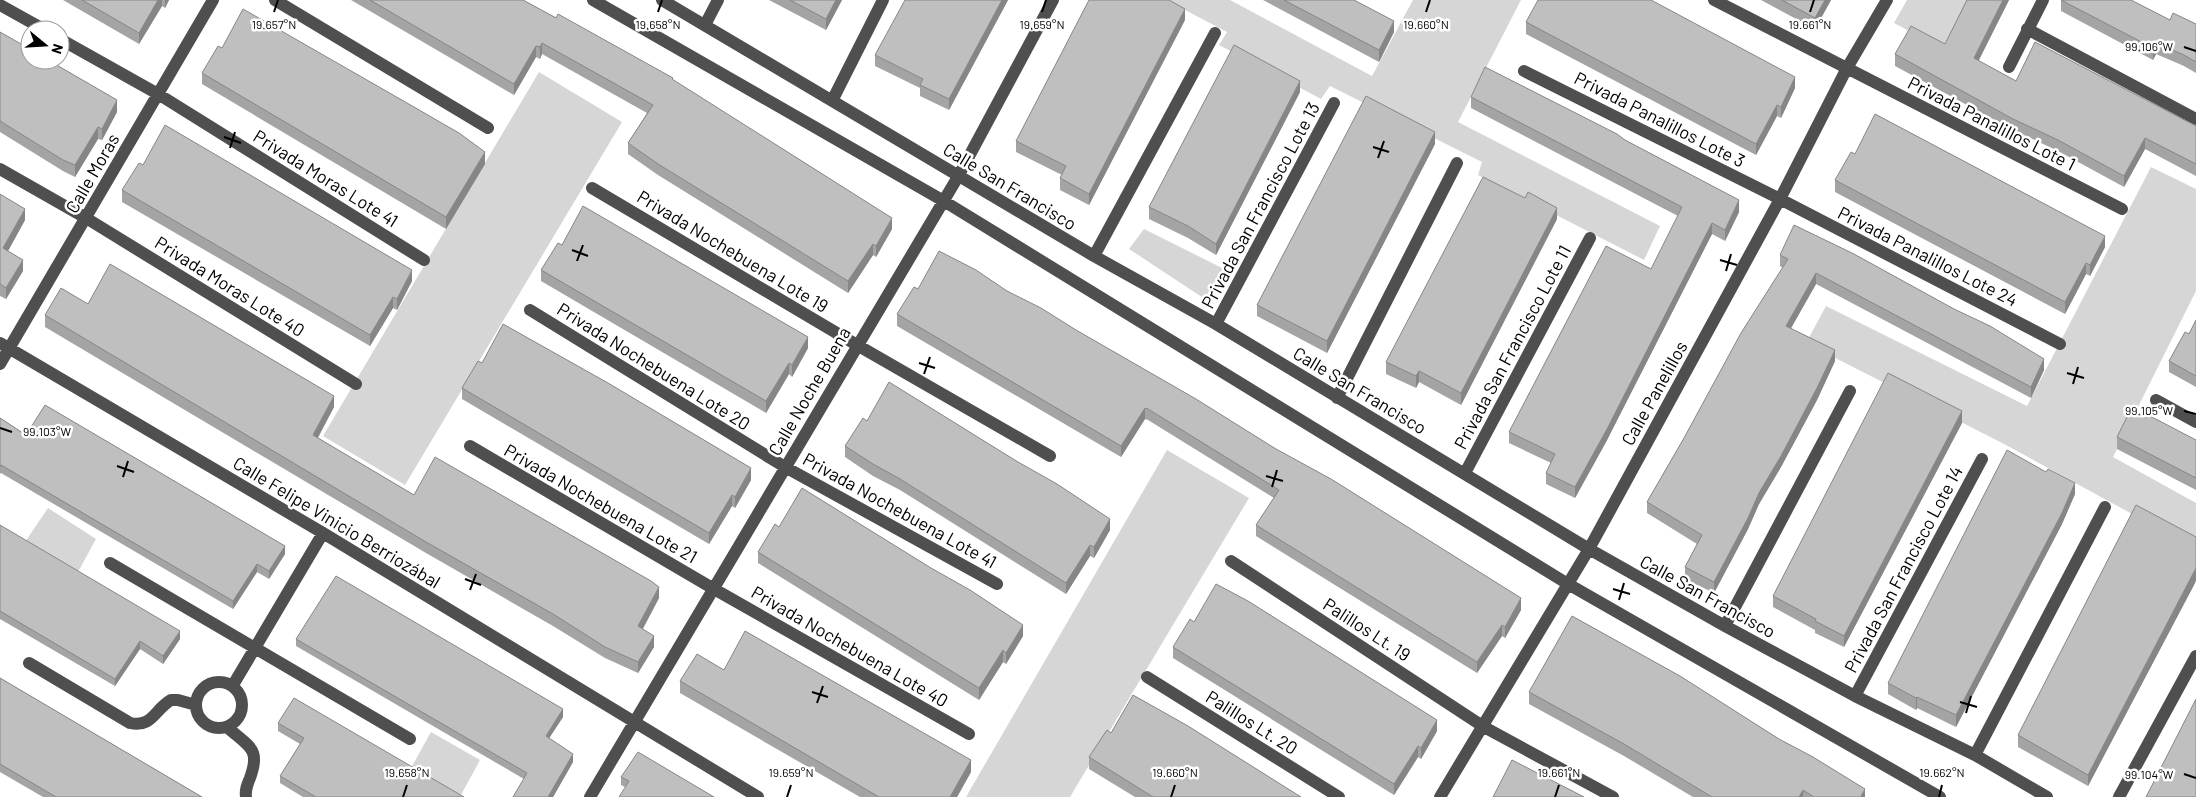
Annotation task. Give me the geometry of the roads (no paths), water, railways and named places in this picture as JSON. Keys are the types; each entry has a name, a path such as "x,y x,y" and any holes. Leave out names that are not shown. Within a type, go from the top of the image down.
{"street":[{"name":"Calle Moras","path":"0,364 5,345 86,218 213,0"},
{"path":"274,0 488,128"},
{"path":"593,0 942,200 1568,584 1940,797"},
{"name":"Calle San Francisco","path":"662,0 1094,256 1216,324 1588,549 1855,696 1975,754 2047,797"},
{"path":"704,25 718,0"},
{"path":"832,101 883,0"},
{"name":"Calle Noche Buena","path":"590,797 942,200 959,175 1053,0"},
{"name":"Privada Panalillos Lote 1","path":"1714,0 2122,209"},
{"name":"Calle Panelillos","path":"1440,797 1484,727 1588,549 1780,199 1847,68 1887,0"},
{"path":"2008,66 2043,0"},
{"path":"0,4 28,20"},
{"path":"2027,29 2196,119"},
{"path":"1094,256 1215,33"},
{"name":"Privada Moras Lote 41","path":"70,44 158,94 424,260"},
{"name":"Privada Panalillos Lote 3","path":"1524,71 1780,199"},
{"name":"Privada San Francisco Lote 13","path":"1216,324 1334,103"},
{"path":"1337,398 1457,164"},
{"name":"Privada Moras Lote 40","path":"0,169 86,218 356,384"},
{"name":"Privada Nochebuena Lote 19","path":"592,188 857,345 1050,456"},
{"name":"Privada Panalillos Lote 24","path":"1780,199 2060,344"},
{"name":"Privada San Francisco Lote 11","path":"1465,473 1590,238"},
{"name":"Privada Nochebuena Lote 20","path":"530,310 785,467"},
{"name":"Calle Felipe Vinicio Berriozábal","path":"5,345 323,533 758,797"},
{"path":"1725,626 1850,391"},
{"path":"2156,400 2196,422"},
{"name":"Privada Nochebuena Lote 21","path":"470,446 714,589"},
{"name":"Privada San Francisco Lote 14","path":"1855,696 1982,459"},
{"name":"Privada Nochebuena Lote 41","path":"785,467 997,584"},
{"path":"1975,754 2105,507"},
{"path":"233,685 323,533"},
{"name":"Palillos Lt. 19","path":"1231,561 1484,727 1613,797"},
{"path":"110,563 410,739"},
{"name":"Privada Nochebuena Lote 40","path":"714,589 969,734"},
{"path":"2119,797 2196,656"},
{"path":"29,663 130,723 140,725 149,721 171,700 196,705"},
{"name":"Palillos Lt. 20","path":"1147,677 1339,797"},
{"path":"221,682 233,685 241,695 243,708 238,720 227,728 209,727 202,722 197,714 196,705 199,693 209,684 221,682"},
{"path":"227,728 255,756 256,762 246,789 246,797"}]}
